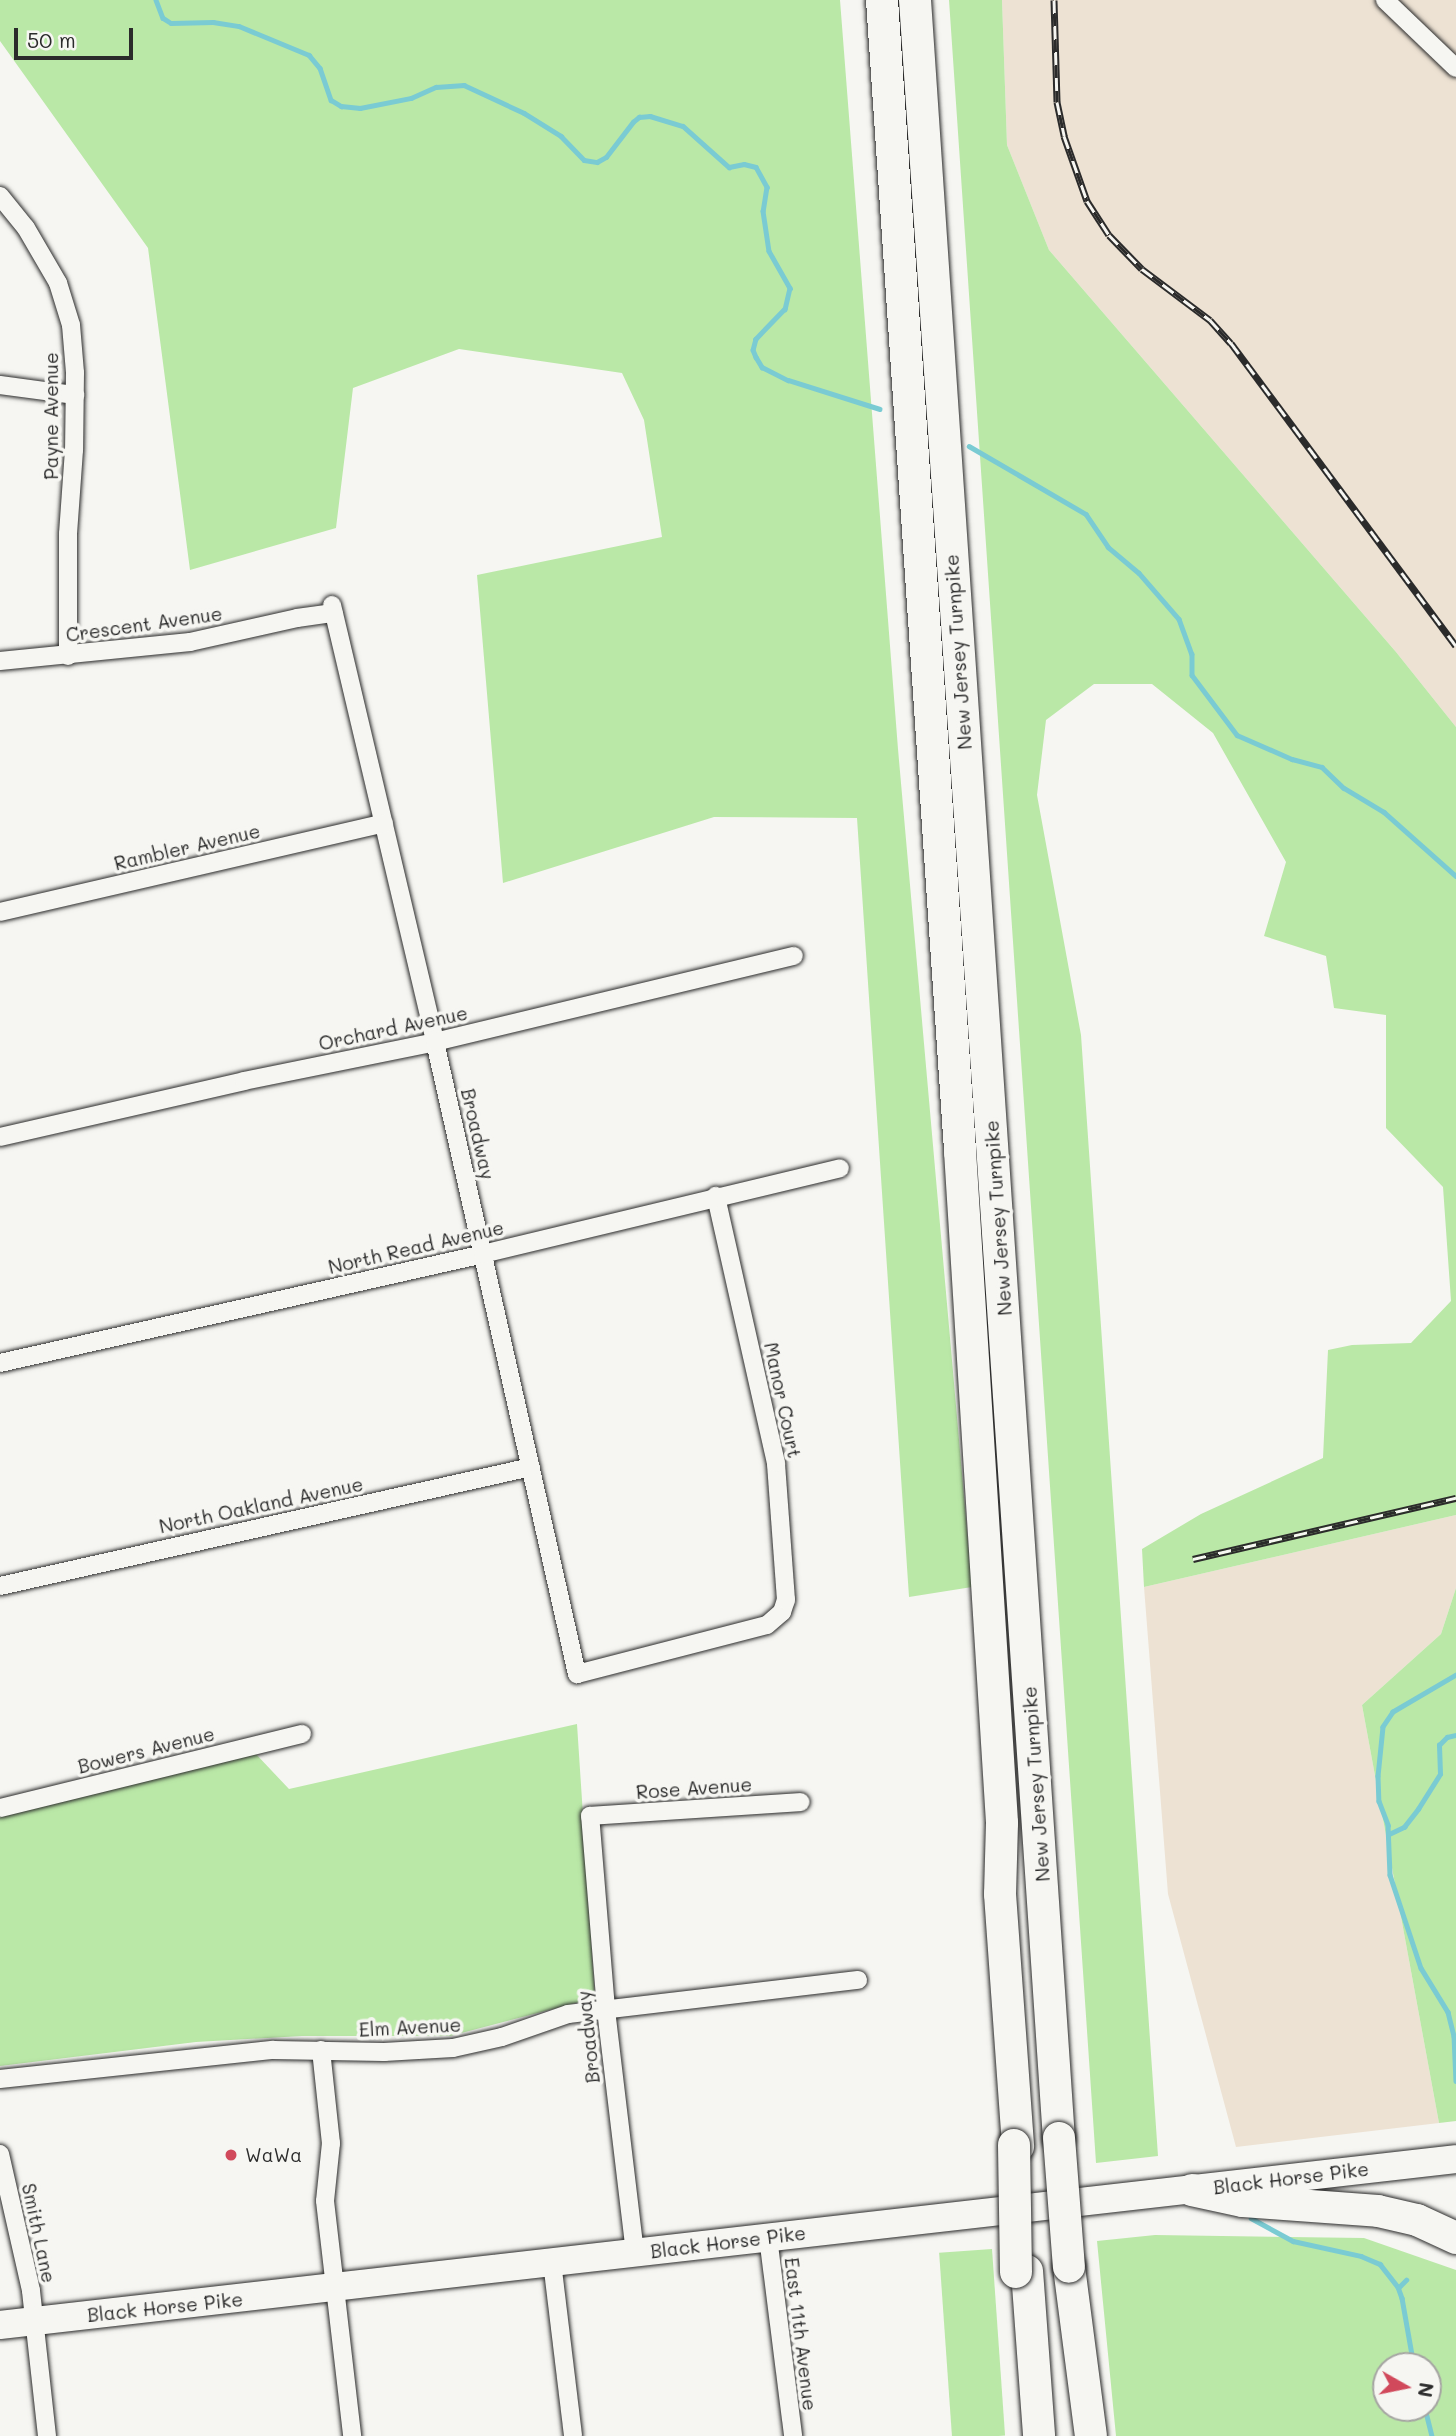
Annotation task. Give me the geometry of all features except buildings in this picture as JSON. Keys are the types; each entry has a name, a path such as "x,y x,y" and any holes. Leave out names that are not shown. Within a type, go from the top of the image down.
{"highway":[{"name":"New Jersey Turnpike","path":"882,0 1002,1823 1000,1894 1021,2272 1039,2436"},
{"name":"New Jersey Turnpike","path":"915,0 1080,2436"},
{"path":"1192,2190 1243,2201 1378,2211 1418,2220 1456,2238"},
{"path":"1069,2267 1091,2436"},
{"path":"1021,2272 1026,2436"}],"main road":[{"name":"Black Horse Pike","path":"0,2325 1456,2158"}],"street":[{"path":"1385,0 1456,68"},
{"name":"Payne Avenue","path":"0,196 26,228 58,283 71,325 75,395 68,534 68,656"},
{"path":"0,385 75,395"},
{"name":"Crescent Avenue","path":"0,662 190,642 333,609"},
{"name":"Broadway","path":"333,609 435,1042 577,1674"},
{"name":"Rambler Avenue","path":"0,912 384,823"},
{"name":"Orchard Avenue","path":"0,1137 244,1081 435,1042 794,956"},
{"name":"North Read Avenue","path":"0,1363 483,1254 840,1168"},
{"name":"Manor Court","path":"577,1674 767,1625 779,1615 786,1600 776,1463 716,1196"},
{"name":"North Oakland Avenue","path":"0,1586 531,1467"},
{"name":"Bowers Avenue","path":"0,1808 302,1734"},
{"name":"Rose Avenue","path":"590,1816 801,1802"},
{"name":"Broadway","path":"590,1816 606,2009 635,2253"},
{"name":"Elm Avenue","path":"0,2079 273,2050 384,2052 453,2049 502,2037 549,2019 606,2009 858,1980"},
{"path":"321,2050 331,2143 325,2201 352,2436"},
{"name":"Smith Lane","path":"0,2154 31,2291 47,2436"},
{"name":"East 11th Avenue","path":"768,2237 793,2436"},
{"path":"552,2262 573,2436"}],"shaded area":[{"path":"1002,0 1456,0 1456,727 1396,652 1049,250 1007,145"},
{"path":"1456,1515 1456,1588 1441,1634 1362,1705 1439,2123 1236,2147 1168,1894 1144,1587"}],"green space":[{"path":"0,0 840,0 898,749 972,1587 909,1597 857,818 714,817 503,883 477,575 662,537 644,420 622,373 459,349 353,388 336,528 190,570 148,248 0,41"},
{"path":"949,0 1002,0 1007,145 1049,250 1396,652 1456,727 1456,1515 1144,1587 1142,1549 1201,1514 1323,1458 1328,1350 1352,1345 1411,1343 1451,1301 1443,1187 1386,1128 1386,1015 1334,1008 1326,956 1264,936 1286,862 1213,733 1152,684 1094,684 1046,720 1037,795 1081,1035 1158,2156 1096,2163"},
{"path":"1456,1588 1456,2121 1439,2123 1362,1705 1441,1634"},
{"path":"577,1724 595,1998 450,2036 302,2036 196,2042 0,2066 0,1812 254,1752 289,1789"},
{"path":"1155,2235 1364,2238 1456,2270 1456,2436 1116,2436 1097,2241"},
{"path":"992,2249 1005,2436 952,2436 939,2253"}],"waterway":[{"path":"156,0 163,18 171,23 213,22 239,26 309,55 320,68 331,100 341,106 360,108 411,98 436,87 464,85 524,113 561,136 584,160 597,162 606,157 633,122 639,117 650,116 683,126 729,167 744,164 756,167 767,187 763,211 769,251 790,288 785,309 756,339 753,350 756,357 762,367 788,380 880,409"},
{"path":"969,446 1086,514 1108,547 1139,573 1179,619 1192,654 1192,675 1237,735 1292,759 1322,767 1344,788 1384,812 1456,876"},
{"path":"1456,1675 1393,1712 1383,1727 1378,1776 1379,1801 1388,1825 1390,1875 1421,1968 1448,2012 1454,2036 1456,2081"},
{"path":"1389,1834 1404,1827 1418,1809 1440,1774 1439,1745 1447,1737 1456,1735"},
{"path":"1251,2218 1293,2241 1361,2256 1380,2264 1398,2287 1402,2298 1412,2352"},
{"path":"1399,2287 1406,2280"},
{"path":"1428,2422 1432,2436"}],"railway":[{"path":"1054,0 1057,102 1064,136 1087,201 1109,235 1142,269 1210,320 1231,343 1456,646"},
{"path":"1193,1559 1456,1498"}],"place":[{"name":"WaWa","path":"231,2155"}]}
